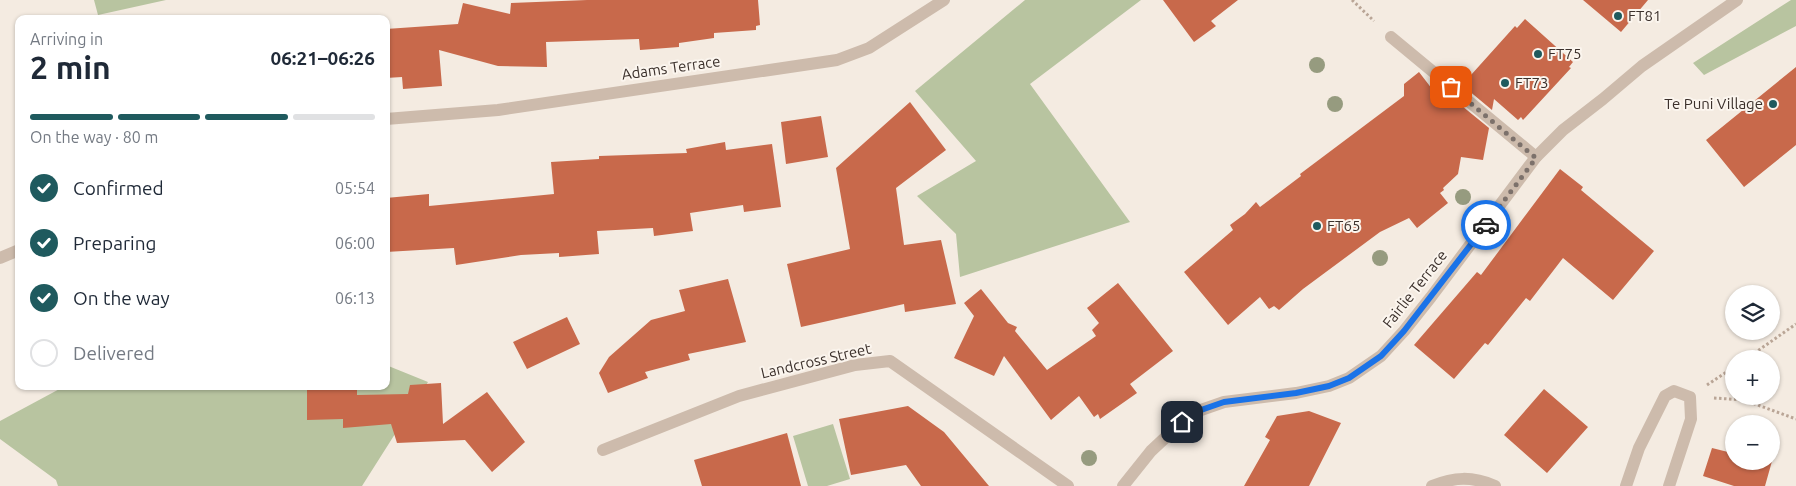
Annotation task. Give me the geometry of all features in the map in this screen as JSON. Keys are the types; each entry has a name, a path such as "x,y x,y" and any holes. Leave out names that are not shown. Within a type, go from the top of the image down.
{"street":[{"name":"Adams Terrace","path":"390,119 498,110 837,60 869,48 944,0"},
{"name":"Fairlie Terrace","path":"1123,486 1151,451 1182,422 1201,410 1224,402 1296,393 1329,386 1349,378 1381,356 1431,297 1536,158 1563,130 1642,66 1737,0"},
{"path":"1391,37 1536,158"},
{"path":"0,258 15,252"},
{"name":"Landcross Street","path":"603,450 739,396 855,365 890,361 1068,486"},
{"path":"1626,486 1639,448 1665,396 1674,391 1690,397 1691,419 1670,486"},
{"path":"1432,486 1449,480 1466,479 1495,486"}],"path":[{"path":"1352,0 1391,37"},
{"path":"1759,350 1796,324"},
{"path":"1715,380 1725,373"},
{"path":"1691,400 1718,397 1744,400 1796,419"}],"green space":[{"path":"94,0 166,0 98,15"},
{"path":"1025,0 1141,0 1030,84 1130,222 960,277 956,234 917,196 976,161 915,91"},
{"path":"1791,0 1796,0 1796,26 1704,75 1693,63"},
{"path":"390,367 428,382 362,486 58,486 56,480 0,439 0,421 58,390 390,390"},
{"path":"833,424 850,479 827,486 808,486 793,436"}],"building":[{"path":"587,0 758,0 760,25 756,26 756,30 714,33 714,38 679,43 679,47 640,50 639,39 546,42 547,67 498,66 439,50 442,86 403,89 402,77 390,78 390,29 458,24 463,3 510,14 511,3"},
{"path":"1163,0 1238,0 1211,21 1216,26 1194,42"},
{"name":"FT81","path":"1583,0 1648,0 1621,32"},
{"path":"1525,19 1573,62 1569,67 1571,68 1523,120 1521,117 1518,120 1494,99 1492,110 1462,85 1515,26 1517,28"},
{"name":"Te Puni Village","path":"1796,67 1796,145 1744,187 1706,140"},
{"path":"1419,72 1445,103 1451,97 1489,128 1483,160 1461,157 1458,174 1440,193 1448,203 1417,228 1409,218 1380,232 1303,289 1279,310 1274,306 1269,309 1260,297 1228,325 1184,272 1233,230 1230,225 1245,214 1256,202 1260,207 1301,176 1300,174 1404,96 1404,84"},
{"path":"910,102 946,150 896,188 904,245 941,240 956,304 905,312 904,304 801,327 787,264 850,249 836,168"},
{"path":"821,116 828,157 786,164 781,122"},
{"path":"725,142 726,150 772,144 781,207 744,212 743,205 690,213 693,231 654,236 653,228 597,231 599,254 559,257 559,253 521,255 456,265 454,248 390,252 390,198 429,194 429,206 554,194 551,162 599,159 599,156 687,153 686,149"},
{"path":"1560,169 1583,187 1581,190 1654,251 1613,300 1563,258 1530,301 1526,298 1488,345 1485,343 1454,379 1414,345 1477,272 1481,275"},
{"path":"728,279 746,342 688,354 690,360 645,372 648,378 608,393 599,373 609,357 651,320 685,311 679,290"},
{"path":"1118,283 1173,351 1130,384 1137,393 1100,419 1098,414 1094,417 1079,396 1051,420 1004,356 994,376 954,358 974,316 964,303 981,289 1008,323 1017,327 1015,331 1047,370 1096,336 1092,330 1099,323 1087,308"},
{"path":"567,317 580,344 527,369 513,342"},
{"path":"441,383 443,424 487,392 525,442 492,472 465,440 397,443 391,424 343,428 343,419 307,420 307,390 357,390 357,395 408,394 410,385"},
{"path":"1544,389 1588,427 1547,473 1504,435"},
{"path":"908,406 944,432 989,486 921,486 906,465 851,475 839,419"},
{"path":"1309,411 1341,423 1309,486 1244,486 1270,440 1265,437 1277,416"},
{"path":"787,433 801,486 702,486 694,460"},
{"path":"1712,448 1725,451 1725,470 1770,470 1765,486 1734,486 1703,476"}],"way so far":[{"path":"1451,87 1536,158 1486,225"}],"place":[{"name":"FT81","path":"1618,16"},
{"name":"FT75","path":"1538,54"},
{"name":"FT73","path":"1505,83"},
{"name":"Te Puni Village","path":"1773,104"},
{"name":"FT65","path":"1317,226"}],"route":[{"path":"1182,422 1201,410 1224,402 1296,393 1329,386 1349,378 1381,356 1404,331 1486,225"}]}
